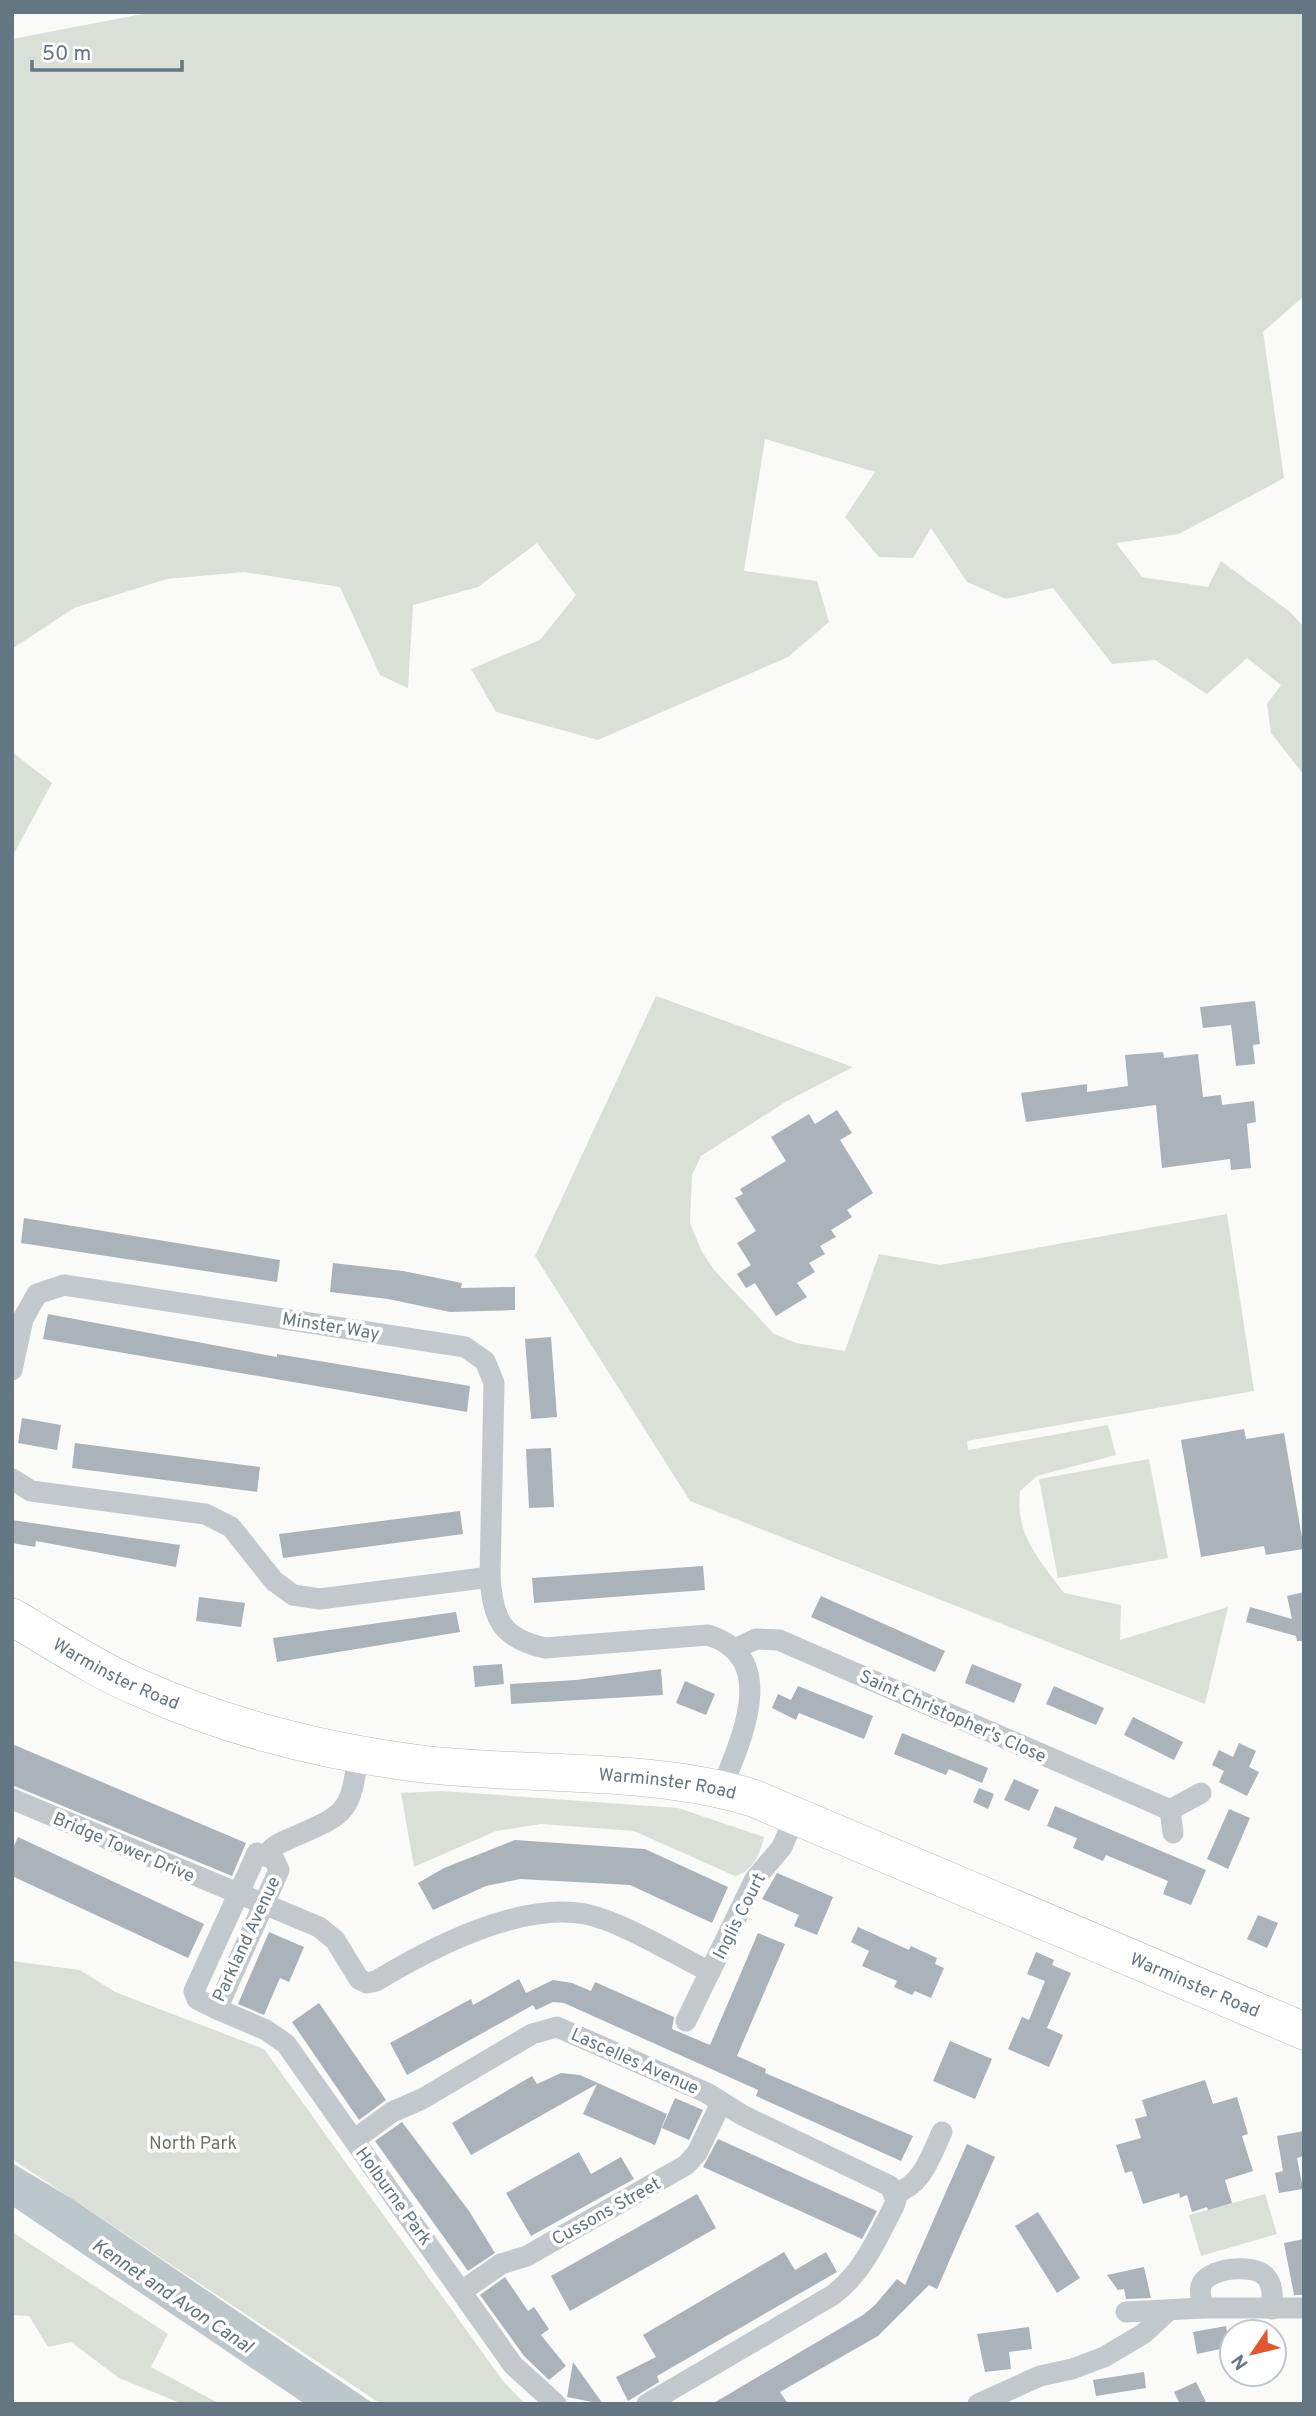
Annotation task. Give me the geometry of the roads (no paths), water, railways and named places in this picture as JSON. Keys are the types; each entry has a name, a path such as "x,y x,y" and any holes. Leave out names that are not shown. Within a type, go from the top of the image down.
{"highway":[{"name":"Warminster Road","path":"12,1617 139,1688 208,1717 275,1737 421,1764 555,1775 672,1780 722,1788 796,1814 1304,2031"}],"street":[{"name":"Minster Way","path":"12,1370 23,1319 37,1294 64,1285 465,1347 485,1361 494,1383 490,1577 492,1607 504,1629 523,1643 545,1648 708,1635 723,1639 735,1650"},
{"path":"12,1479 31,1491 205,1514 231,1527 274,1581 293,1595 320,1599 490,1577"},
{"name":"Saint Christopher's Close","path":"735,1650 756,1639 779,1640 1170,1810"},
{"path":"722,1788 750,1713 751,1697 744,1665 735,1650"},
{"name":"Parkland Avenue","path":"267,1855 277,1845 327,1822 345,1810 355,1781 358,1753"},
{"path":"1173,1833 1170,1810 1201,1793"},
{"name":"Bridge Tower Drive","path":"12,1799 328,1932 359,1979 367,1983 376,1982 444,1942 535,1915 566,1913 586,1914 611,1923 710,1972"},
{"name":"Inglis Court","path":"687,2021 755,1879 782,1847 796,1814"},
{"name":"Parkland Avenue","path":"262,1853 278,1863 279,1870 217,2009 197,1999 194,1991 236,1894 253,1857 262,1853"},
{"name":"Holburne Park","path":"217,2009 278,2036 513,2365 556,2404"},
{"name":"Lascelles Avenue","path":"354,2140 392,2112 422,2099 532,2034 557,2027 722,2102 742,2115 889,2188"},
{"name":"Cussons Street","path":"462,2291 501,2264 527,2256 685,2165 697,2152 722,2102"},
{"path":"646,2404 833,2295 847,2284 869,2255 894,2206 889,2188 909,2189 919,2179 942,2132"},
{"path":"1203,2308 1200,2287 1205,2279 1215,2272 1255,2270 1265,2275 1271,2285 1272,2309"},
{"path":"1126,2312 1203,2308 1304,2308"},
{"path":"978,2404 1040,2376 1072,2369 1104,2357 1143,2334 1169,2309"}],"water":[{"name":"Kennet and Avon Canal","path":"12,2163 71,2198 374,2404 305,2404 12,2206"}],"park label":[{"name":"North Park","path":"193,2143"}]}
